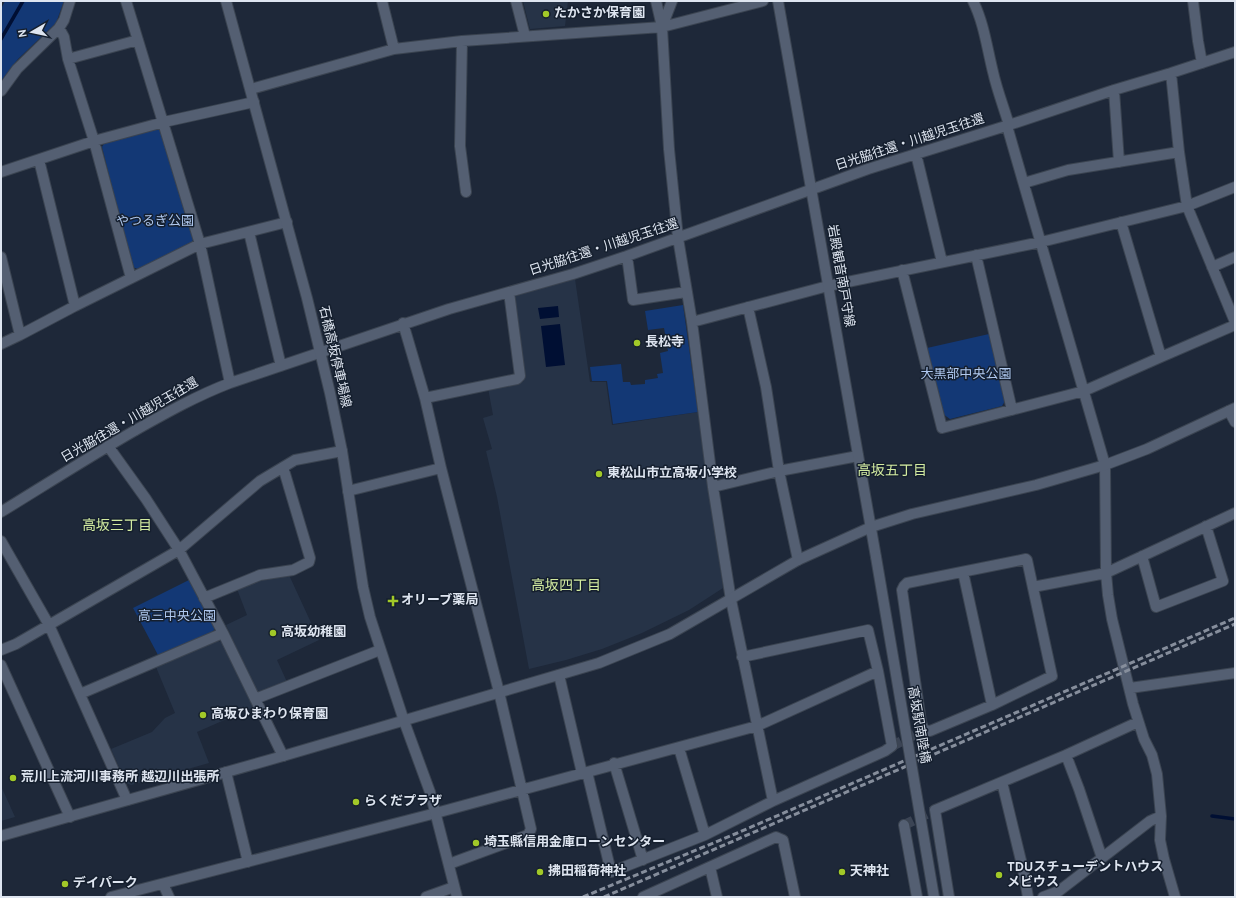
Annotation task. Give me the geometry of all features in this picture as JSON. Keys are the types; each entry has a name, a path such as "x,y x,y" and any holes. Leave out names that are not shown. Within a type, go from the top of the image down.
{"street":[{"path":"1,91 17,70 59,28 64,20 70,1"},
{"path":"126,1 200,244 230,383"},
{"name":"石橋高坂停車場線","path":"226,1 251,89 321,353 342,451 363,587 370,617 404,721 430,792 457,897"},
{"path":"382,1 394,49"},
{"path":"516,1 525,36"},
{"path":"656,1 662,27 669,149 678,238 692,322 713,487 731,600 773,801"},
{"path":"662,27 672,1"},
{"path":"251,89 394,49 462,41 662,27 763,1"},
{"name":"岩殿観音南戸守線","path":"778,1 876,557"},
{"path":"973,1 983,26 993,73 1105,465 1106,573 1112,619 1138,722 1144,740 1152,755 1157,774 1161,816 1160,840 1175,897"},
{"path":"1193,1 1202,63"},
{"path":"59,28 64,37 68,59 94,141 130,278"},
{"path":"68,59 138,40"},
{"path":"462,41 460,146 466,192"},
{"name":"日光脇往還・川越児玉往還","path":"1,512 108,446 192,399 230,383 321,353 403,323 573,274 678,238 811,189 1235,52"},
{"path":"902,270 942,428 1084,391 1235,324 1187,206 1179,152 1171,73"},
{"path":"1114,90 1118,162"},
{"path":"1,172 94,141 164,122 254,102"},
{"path":"1024,183 1068,170 1179,152"},
{"path":"916,154 942,262"},
{"path":"39,160 75,306"},
{"path":"692,322 828,286 1041,242 1187,206 1235,187"},
{"path":"1,344 200,244 286,222"},
{"path":"1121,222 1161,357"},
{"path":"249,232 281,366"},
{"path":"976,255 1012,410"},
{"path":"627,256 633,300 686,292"},
{"path":"1,257 20,335"},
{"path":"1212,267 1235,257"},
{"path":"425,398 517,379 520,376 509,292"},
{"path":"748,307 766,387 779,471 798,560"},
{"path":"403,323 425,398 441,468 499,692 531,829 528,836 449,864"},
{"path":"1,836 404,721 599,663 670,634 798,560 871,527 912,514 1036,485 1105,465 1147,449 1232,409 1235,422"},
{"path":"108,446 146,499 179,550 223,633 283,756"},
{"path":"1,650 49,625 179,550 260,481 295,460 342,451"},
{"path":"713,487 779,471 858,456"},
{"path":"204,598 260,575 289,571 309,562 310,558 284,467"},
{"path":"348,491 441,468"},
{"path":"1033,587 1106,573 1235,513"},
{"path":"1142,556 1156,607 1223,581 1206,526"},
{"path":"1,541 49,625 127,800"},
{"name":"高坂駅南陸橋","path":"876,557 934,897"},
{"path":"1027,560 1052,676 992,705 930,731 924,730 921,722 902,590 907,583 963,572 1027,560"},
{"path":"963,572 992,705"},
{"path":"559,675 611,872 705,835 773,801 885,751 892,746 878,671 868,630 742,657"},
{"path":"80,694 223,633"},
{"path":"255,699 380,650"},
{"path":"1,665 70,817"},
{"path":"111,897 436,813 757,726 878,671"},
{"path":"1130,688 1235,673"},
{"path":"949,897 935,810 1138,722"},
{"path":"679,748 705,835"},
{"path":"1066,754 1102,858"},
{"path":"614,764 643,860"},
{"path":"226,772 248,862"},
{"path":"1002,782 1023,869 1028,897"},
{"path":"1043,897 1059,894 1150,821 1161,816"},
{"path":"904,826 917,897"},
{"path":"643,897 655,895 710,867 776,837 783,840 795,897"},
{"path":"710,867 717,897"},
{"path":"163,884 169,897"},
{"path":"426,897 454,887"}],"shaded area":[{"name":"たかさか保育園","path":"523,1 568,1 565,26 530,29"},
{"name":"東松山市立高坂小学校","path":"575,279 590,382 606,382 612,425 698,412 723,588 689,610 642,633 602,649 529,669 497,497 486,451 492,449 483,418 493,415 488,388 524,381 513,301 516,295"},
{"path":"558,306 559,317 540,319 538,308"},
{"path":"560,324 565,365 546,367 541,326"},
{"name":"高坂幼稚園","path":"289,575 319,640 277,660 287,682 264,693 256,690 226,625 247,615 237,589 261,579"},
{"name":"高坂ひまわり保育園","path":"217,641 222,642 254,707 197,732 209,763 131,785 126,783 111,749 152,732 165,718 175,713 156,667"},
{"path":"1,786 15,817 1,821"}],"green space":[{"path":"5,1 64,1 56,23 18,59 1,81 1,9"},
{"name":"やつるぎ公園","path":"158,128 162,130 194,237 192,242 138,269 132,267 102,147 105,142"},
{"path":"683,305 698,412 613,424 607,381 592,381 590,367 621,364 623,382 630,382 631,385 645,384 645,380 658,378 657,374 663,373 660,353 668,351 664,328 648,330 645,311"},
{"name":"大黒部中央公園","path":"989,334 1005,401 1002,406 950,419 943,414 927,348"},
{"name":"高三中央公園","path":"189,580 215,627 213,632 158,655 133,608"}],"waterway":[{"path":"1,39 23,1"},
{"path":"1212,816 1235,819"}],"tunnel":[{"path":"892,746 924,730"},
{"path":"904,825 935,810"}],"railway":[{"path":"583,897 735,834 1235,618"},
{"path":"604,897 1235,624"}],"place":[{"name":"たかさか保育園","path":"546,14"},
{"name":"長松寺","path":"637,343"},
{"name":"東松山市立高坂小学校","path":"599,474"},
{"name":"オリーブ薬局","path":"393,601"},
{"name":"高坂幼稚園","path":"273,633"},
{"name":"高坂ひまわり保育園","path":"203,715"},
{"name":"荒川上流河川事務所 越辺川出張所","path":"13,778"},
{"name":"らくだプラザ","path":"356,802"},
{"name":"埼玉縣信用金庫ローンセンター","path":"476,843"},
{"name":"拂田稲荷神社","path":"540,872"},
{"name":"天神社","path":"842,872"},
{"name":"TDUスチューデントハウス メビウス","path":"999,875"},
{"name":"デイパーク","path":"65,884"}],"district":[{"name":"高坂五丁目","path":"892,471"},
{"name":"高坂三丁目","path":"117,526"},
{"name":"高坂四丁目","path":"566,586"}]}
